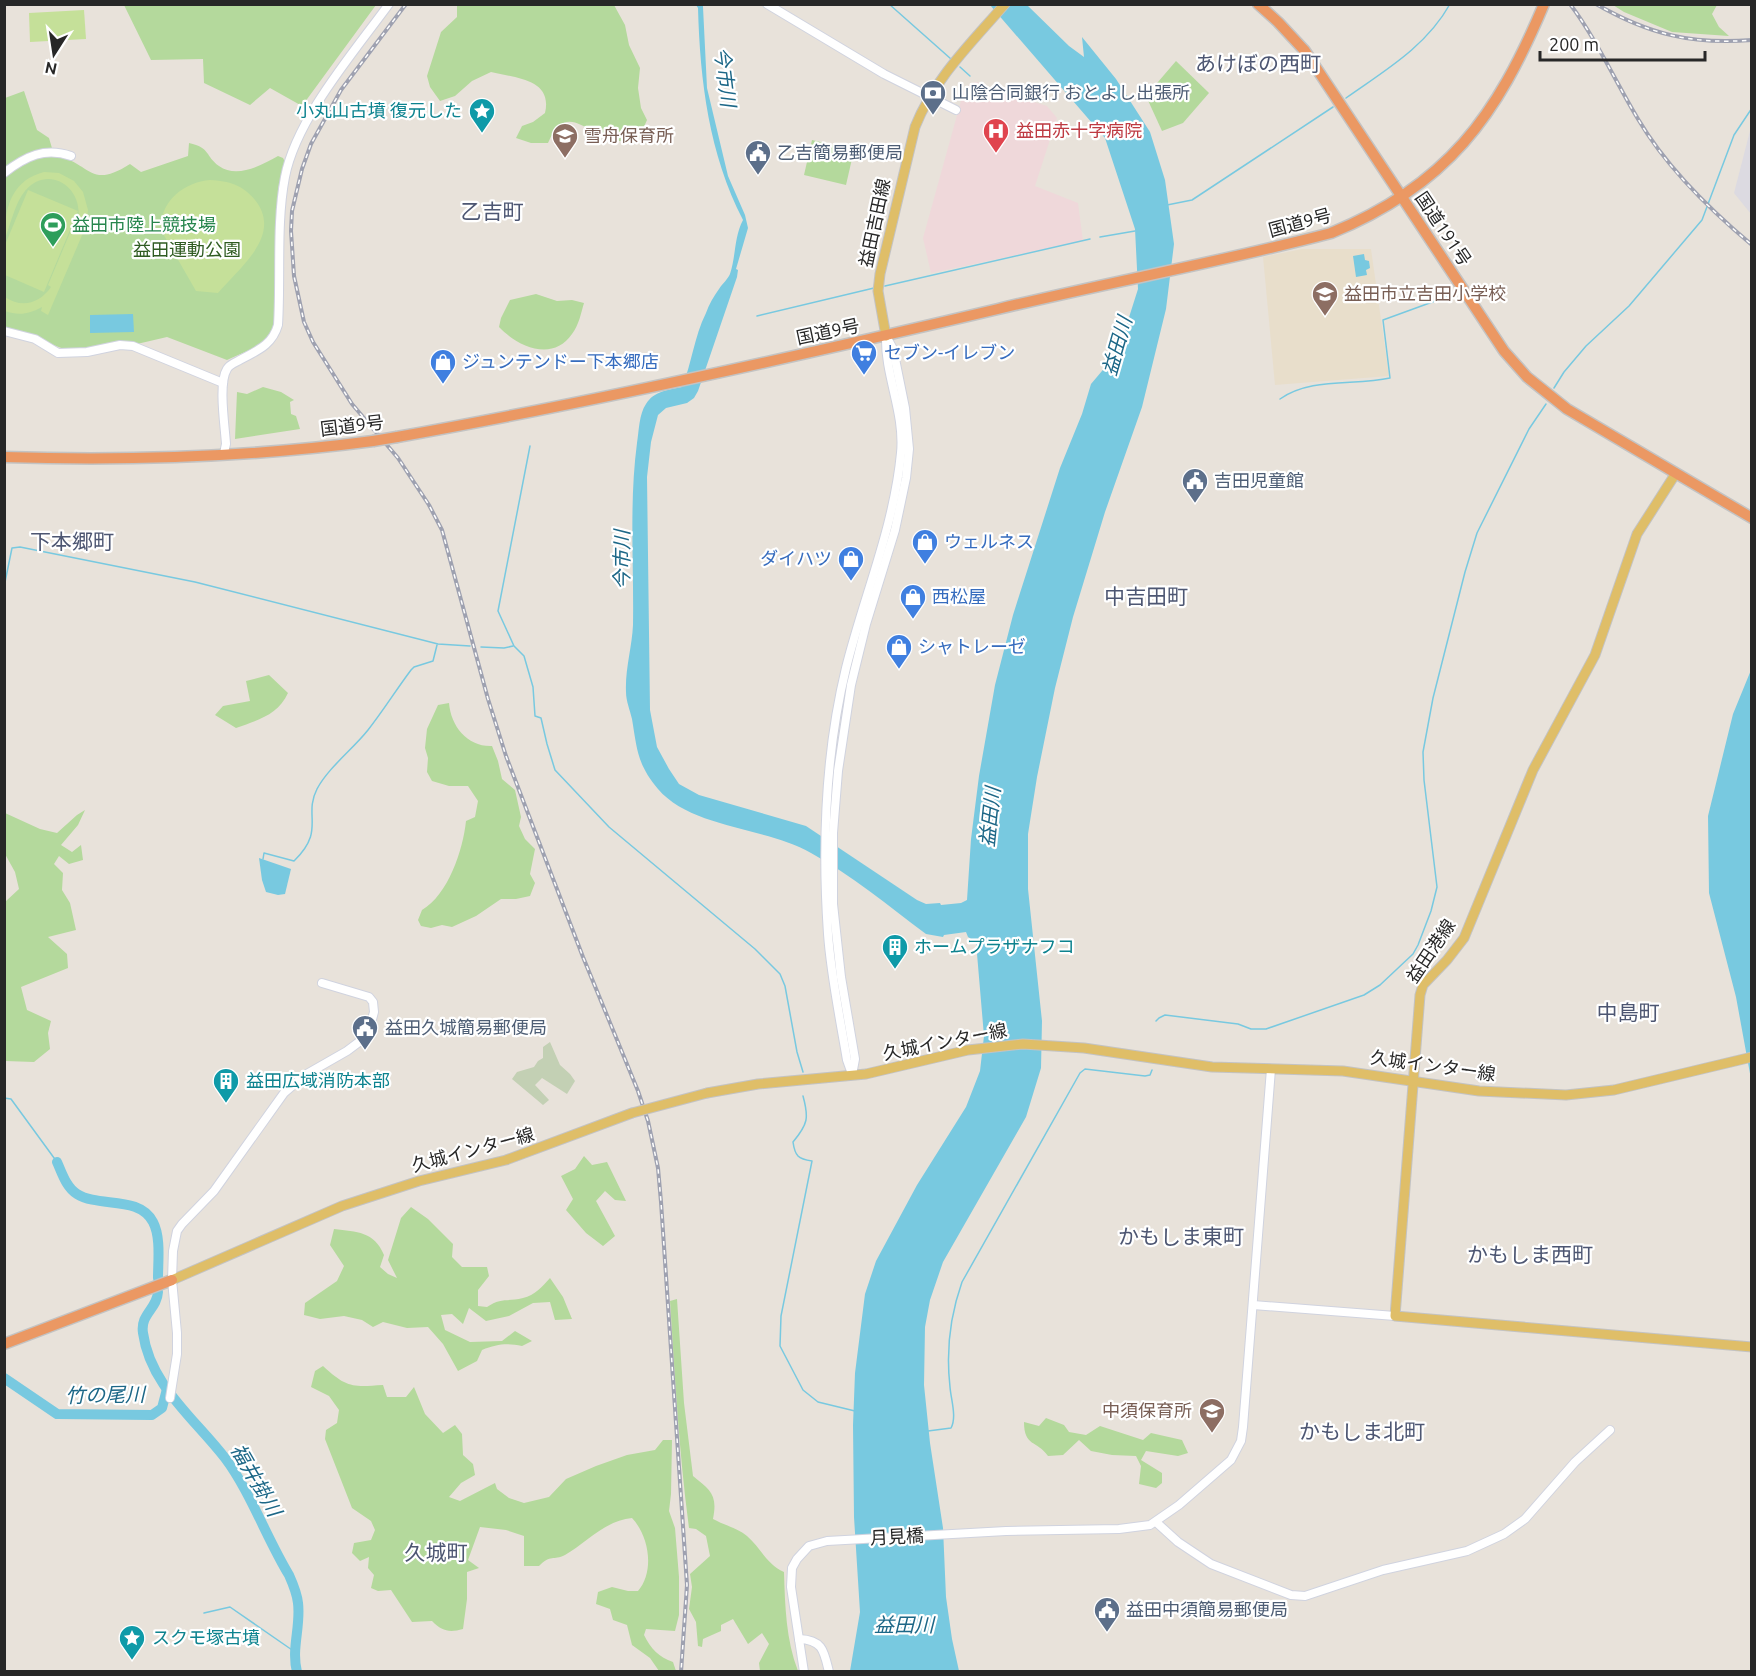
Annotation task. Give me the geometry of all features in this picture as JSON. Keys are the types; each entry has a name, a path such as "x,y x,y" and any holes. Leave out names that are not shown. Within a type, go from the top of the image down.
{"highway":[{"name":"国道191号","path":"1258,4 1305,51 1504,351 1527,377 1567,409 1752,518"},
{"name":"国道9号","path":"4,457 62,459 178,456 291,450 397,437 579,402 886,336 1331,233 1356,223 1401,197 1443,165 1463,145 1491,109 1508,81 1544,4"},
{"path":"4,1344 172,1280"}],"main road":[{"name":"益田吉田線","path":"886,336 879,291 880,274 909,145 923,106 945,72 1005,4"},
{"name":"益田港線","path":"1395,1316 1420,995 1423,985 1464,938 1533,770 1595,655 1638,534 1676,473"},
{"name":"久城インター線","path":"172,1280 342,1206 419,1181 506,1160 632,1113 707,1093 758,1084 881,1071 968,1050 1023,1044 1053,1045 1212,1067 1342,1071 1479,1091 1566,1095 1614,1090 1752,1057"},
{"path":"1395,1316 1752,1347"}],"street":[{"path":"224,453 226,444 223,383 226,370 232,364 266,347 272,341 278,325 282,198 285,176 297,142 309,118 332,83 389,4"},
{"path":"768,4 884,74 956,110"},
{"path":"4,173 26,157 58,152 71,156"},
{"path":"4,331 35,339 58,353 87,352 120,345 133,346 223,383"},
{"path":"852,1075 847,1060 828,936 829,775 846,669 886,532 899,466 901,428 886,350 886,336"},
{"path":"170,1398 177,1354 172,1280 174,1239 182,1224 214,1191 284,1093 305,1075 348,1051 358,1042 371,1023 374,1007 369,997 322,983"},
{"path":"1271,1069 1244,1427 1231,1460 1156,1522 1178,1542 1212,1563 1291,1595 1305,1596 1383,1570 1467,1551 1504,1534 1525,1519 1575,1462 1610,1430"},
{"path":"1253,1305 1395,1316"},
{"name":"月見橋","path":"804,1671 791,1587 792,1568 808,1546 827,1541 951,1534 1137,1528 1156,1522"},
{"path":"799,1639 810,1640 820,1645 829,1671"}],"shaded area":[{"name":"益田赤十字病院","path":"977,82 1047,106 1057,118 1035,186 1078,203 1083,241 931,273 923,238 964,90 971,83"},
{"path":"1751,127 1751,214 1734,193"},
{"name":"益田市立吉田小学校","path":"1302,249 1371,249 1389,376 1275,385 1263,257"}],"green space":[{"path":"124,5 376,5 302,106 270,88 250,105 204,83 203,59 151,60"},
{"path":"457,5 614,5 625,25 629,45 640,68 638,88 641,108 647,120 639,138 620,141 609,139 580,124 571,122 563,123 548,143 531,143 516,138 522,126 533,122 545,113 546,102 543,93 530,82 491,72 472,81 455,96 440,101 430,87 427,76 441,32 457,17"},
{"path":"1613,5 1717,5 1712,14 1719,27 1729,36 1672,32"},
{"path":"84,10 86,39 30,42 29,13"},
{"path":"1176,61 1209,93 1183,123 1162,131 1146,96"},
{"name":"益田運動公園","path":"24,91 37,130 49,138 54,155 76,163 98,175 106,175 130,164 141,172 188,156 189,143 201,147 226,170 241,171 278,156 283,158 285,162 278,189 275,322 273,330 263,342 227,360 167,337 137,344 64,349 5,330 5,98"},
{"path":"812,140 854,150 846,185 804,175"},
{"path":"44,172 59,173 74,181 83,192 88,210 86,226 48,315 41,311 42,307 24,313 10,313 5,311 5,297 11,301 24,303 36,300 47,293 51,287 48,285 72,228 75,229 78,216 73,193 56,180 46,179 35,183 25,191 16,207 5,238 8,206 17,188 24,181"},
{"path":"210,180 223,181 246,191 255,200 262,213 264,226 255,250 218,293 196,291 161,230 164,211 175,195 191,185"},
{"name":"益田市陸上競技場","path":"28,190 78,211 44,292 5,275 5,245"},
{"path":"536,294 557,301 572,300 584,303 580,319 574,330 564,343 555,348 535,348 525,345 499,327 510,300"},
{"path":"263,387 281,392 294,400 290,402 291,414 296,416 300,429 235,439 237,392 247,394"},
{"path":"269,675 288,693 273,712 236,728 215,715 223,706 250,701 246,681"},
{"path":"449,703 453,720 462,734 475,743 492,746 502,779 515,790 521,817 519,826 525,839 535,849 530,874 535,883 530,896 501,899 476,916 452,927 442,925 431,928 421,926 418,920 422,910 431,903 447,883 462,845 466,821 475,817 478,801 468,786 449,786 432,781 427,772 428,758 425,748 427,729 438,705"},
{"path":"85,810 78,825 61,845 72,852 81,845 83,860 69,864 59,856 54,864 63,873 62,890 70,903 76,930 48,937 67,954 68,968 21,987 27,1010 51,1021 48,1033 50,1049 34,1062 5,1061 5,902 19,889 15,872 5,854 5,813 40,829 57,833"},
{"path":"550,1042 560,1065 575,1081 567,1094 542,1078 535,1085 549,1100 543,1105 512,1079 517,1072 534,1067 543,1058 543,1047"},
{"path":"584,1156 592,1165 607,1162 626,1201 615,1200 605,1191 596,1201 615,1236 603,1246 586,1233 566,1210 573,1199 561,1176 575,1169"},
{"path":"411,1207 428,1219 453,1244 452,1257 462,1267 487,1267 489,1276 478,1290 478,1306 487,1307 501,1301 527,1297 550,1278 563,1297 572,1319 555,1320 550,1302 533,1303 509,1316 486,1321 469,1308 463,1324 452,1314 441,1315 445,1330 470,1342 502,1341 515,1331 532,1341 522,1346 492,1346 482,1350 477,1361 458,1371 443,1344 428,1327 407,1328 383,1322 373,1327 362,1320 344,1316 320,1319 304,1315 305,1303 337,1281 344,1266 330,1245 334,1229 357,1232 370,1237 384,1255 380,1267 397,1278 388,1260 401,1218"},
{"path":"677,1299 684,1403 693,1476 711,1493 714,1504 713,1519 744,1534 773,1565 784,1572 789,1635 798,1671 760,1671 759,1663 769,1644 762,1633 748,1644 733,1619 721,1625 721,1631 703,1639 702,1647 698,1646 696,1622 689,1609 692,1587 690,1574 710,1556 706,1536 696,1529 689,1528 680,1443 670,1301"},
{"path":"323,1366 338,1379 350,1384 383,1385 387,1397 406,1397 414,1387 425,1414 443,1433 455,1425 462,1434 463,1455 473,1464 475,1475 461,1483 449,1497 460,1501 495,1483 497,1489 509,1498 524,1503 549,1497 566,1479 627,1455 655,1450 663,1440 672,1440 669,1511 675,1528 679,1615 675,1631 646,1629 644,1635 656,1652 673,1662 676,1671 659,1671 650,1658 632,1645 627,1625 613,1620 610,1609 596,1604 598,1592 612,1587 638,1591 647,1574 646,1544 638,1525 632,1518 614,1523 565,1555 549,1559 539,1566 524,1566 524,1536 506,1530 480,1527 468,1560 479,1568 467,1572 467,1599 463,1629 446,1630 432,1621 412,1622 391,1590 378,1591 371,1588 374,1575 368,1568 369,1557 360,1561 352,1553 354,1543 371,1540 375,1530 371,1521 352,1508 325,1439 326,1430 337,1423 339,1410 329,1396 311,1387 315,1371"},
{"path":"1046,1418 1064,1425 1069,1432 1086,1435 1100,1426 1143,1440 1151,1433 1182,1440 1188,1453 1178,1456 1146,1451 1141,1460 1162,1473 1162,1483 1156,1488 1139,1484 1141,1466 1136,1456 1091,1451 1079,1440 1063,1455 1048,1456 1026,1436 1024,1422 1039,1426"}],"water":[{"name":"益田川","path":"696,5 703,5 707,88 728,176 745,215 748,228 736,269 738,270 737,277 698,391 687,403 666,408 658,415 651,442 647,477 650,710 657,747 679,784 699,795 806,826 926,904 940,903 941,905 961,903 967,900 971,839 979,776 995,685 1013,615 1060,468 1082,414 1091,384 1118,352 1138,289 1135,229 1105,138 990,5 1027,5 1069,46 1084,57 1082,37 1116,79 1150,132 1165,180 1174,244 1166,309 1142,407 1105,512 1073,617 1055,688 1028,834 1028,889 1042,1021 1041,1068 1026,1117 943,1262 930,1300 925,1327 924,1385 943,1528 946,1597 959,1671 850,1671 860,1612 854,1517 853,1425 855,1373 865,1294 876,1261 917,1185 966,1107 980,1071 984,1036 976,942 968,937 966,932 943,937 926,934 855,881 811,853 793,844 709,820 672,802 658,789 642,764 627,699 627,675 633,625 633,489 641,418 646,404 653,396 682,387 702,322 712,300 730,274 738,233 743,220 722,169 708,117"},
{"path":"1364,254 1365,260 1369,261 1370,268 1366,270 1367,275 1356,277 1353,256"},
{"path":"133,314 134,332 90,333 90,315"},
{"path":"1751,670 1751,1079 1736,997 1709,893 1708,816 1733,714"},
{"path":"259,858 291,869 285,894 266,892"}],"waterway":[{"path":"889,4 951,59"},
{"path":"1346,98 1417,46 1450,4"},
{"path":"960,67 970,76"},
{"path":"1167,205 1192,200 1333,107"},
{"path":"1554,388 1586,346 1629,306 1702,220 1734,135 1752,108"},
{"path":"1100,237 1135,231"},
{"path":"885,286 1090,239"},
{"path":"757,316 874,288"},
{"path":"1280,399 1292,392 1319,385 1390,378 1383,320 1457,293"},
{"path":"1156,1021 1165,1015 1238,1024 1251,1029 1266,1029 1364,995 1380,985 1413,954 1431,911 1437,887 1424,780 1423,752 1433,698 1477,533 1529,429 1546,404"},
{"path":"530,446 498,611 514,646 524,656 533,687 535,716 541,718 555,770 609,827 755,949 780,974 785,986 803,1072"},
{"path":"4,587 12,548 20,547 195,582 438,644 470,646"},
{"path":"263,859 264,853 294,861 304,850 312,832 313,799 322,781 368,730 411,670 433,661 437,645"},
{"path":"481,647 513,646"},
{"path":"928,1431 951,1428 953,1424 949,1347 954,1308 962,1282 1080,1073 1085,1069 1145,1076 1150,1075 1152,1070"},
{"path":"803,1096 806,1120 793,1142 798,1156 812,1161 781,1316 780,1346 803,1390 818,1402 855,1411"},
{"path":"4,1098 11,1099 57,1162"},
{"name":"福井掛川","path":"57,1162 67,1184 77,1194 86,1198 129,1205 147,1214 156,1228 158,1278"},
{"name":"福井掛川","path":"158,1292 143,1326 147,1352 164,1385 234,1471 289,1575 298,1603 295,1655 297,1672"},
{"name":"竹の尾川","path":"4,1378 57,1414 152,1415 162,1408 167,1389"},
{"path":"204,1613 230,1607 295,1652"}],"railway":[{"path":"406,4 341,90 311,144 302,169 292,211 294,276 304,322 313,342 352,404 398,458 429,505 442,530 506,756 648,1121 658,1168 661,1202 687,1585 681,1672"},
{"path":"1570,4 1649,137 1675,171 1720,217 1752,245"},
{"path":"1596,4 1634,23 1671,35 1710,41 1752,40"}],"place":[{"name":"山陰合同銀行 おとよし出張所","path":"933,116"},
{"name":"小丸山古墳 復元した","path":"482,134"},
{"name":"益田赤十字病院","path":"996,154"},
{"name":"雪舟保育所","path":"565,159"},
{"name":"乙吉簡易郵便局","path":"758,176"},
{"name":"益田市陸上競技場","path":"53,248"},
{"name":"益田市立吉田小学校","path":"1325,317"},
{"name":"セブン-イレブン","path":"864,376"},
{"name":"ジュンテンドー下本郷店","path":"443,385"},
{"name":"吉田児童館","path":"1195,504"},
{"name":"ウェルネス","path":"925,565"},
{"name":"ダイハツ","path":"851,582"},
{"name":"西松屋","path":"913,620"},
{"name":"シャトレーゼ","path":"899,670"},
{"name":"ホームプラザナフコ","path":"895,970"},
{"name":"益田久城簡易郵便局","path":"365,1051"},
{"name":"益田広域消防本部","path":"226,1104"},
{"name":"中須保育所","path":"1212,1434"},
{"name":"益田中須簡易郵便局","path":"1107,1633"},
{"name":"スクモ塚古墳","path":"132,1661"}],"district":[{"name":"あけぼの西町","path":"1258,64"},
{"name":"乙吉町","path":"492,212"},
{"name":"下本郷町","path":"72,542"},
{"name":"中吉田町","path":"1146,597"},
{"name":"中島町","path":"1628,1013"},
{"name":"かもしま東町","path":"1181,1237"},
{"name":"かもしま西町","path":"1530,1255"},
{"name":"かもしま北町","path":"1362,1432"},
{"name":"久城町","path":"436,1553"}],"water label":[{"name":"今市川","path":"725,77"},
{"name":"今市川","path":"622,560"}]}
